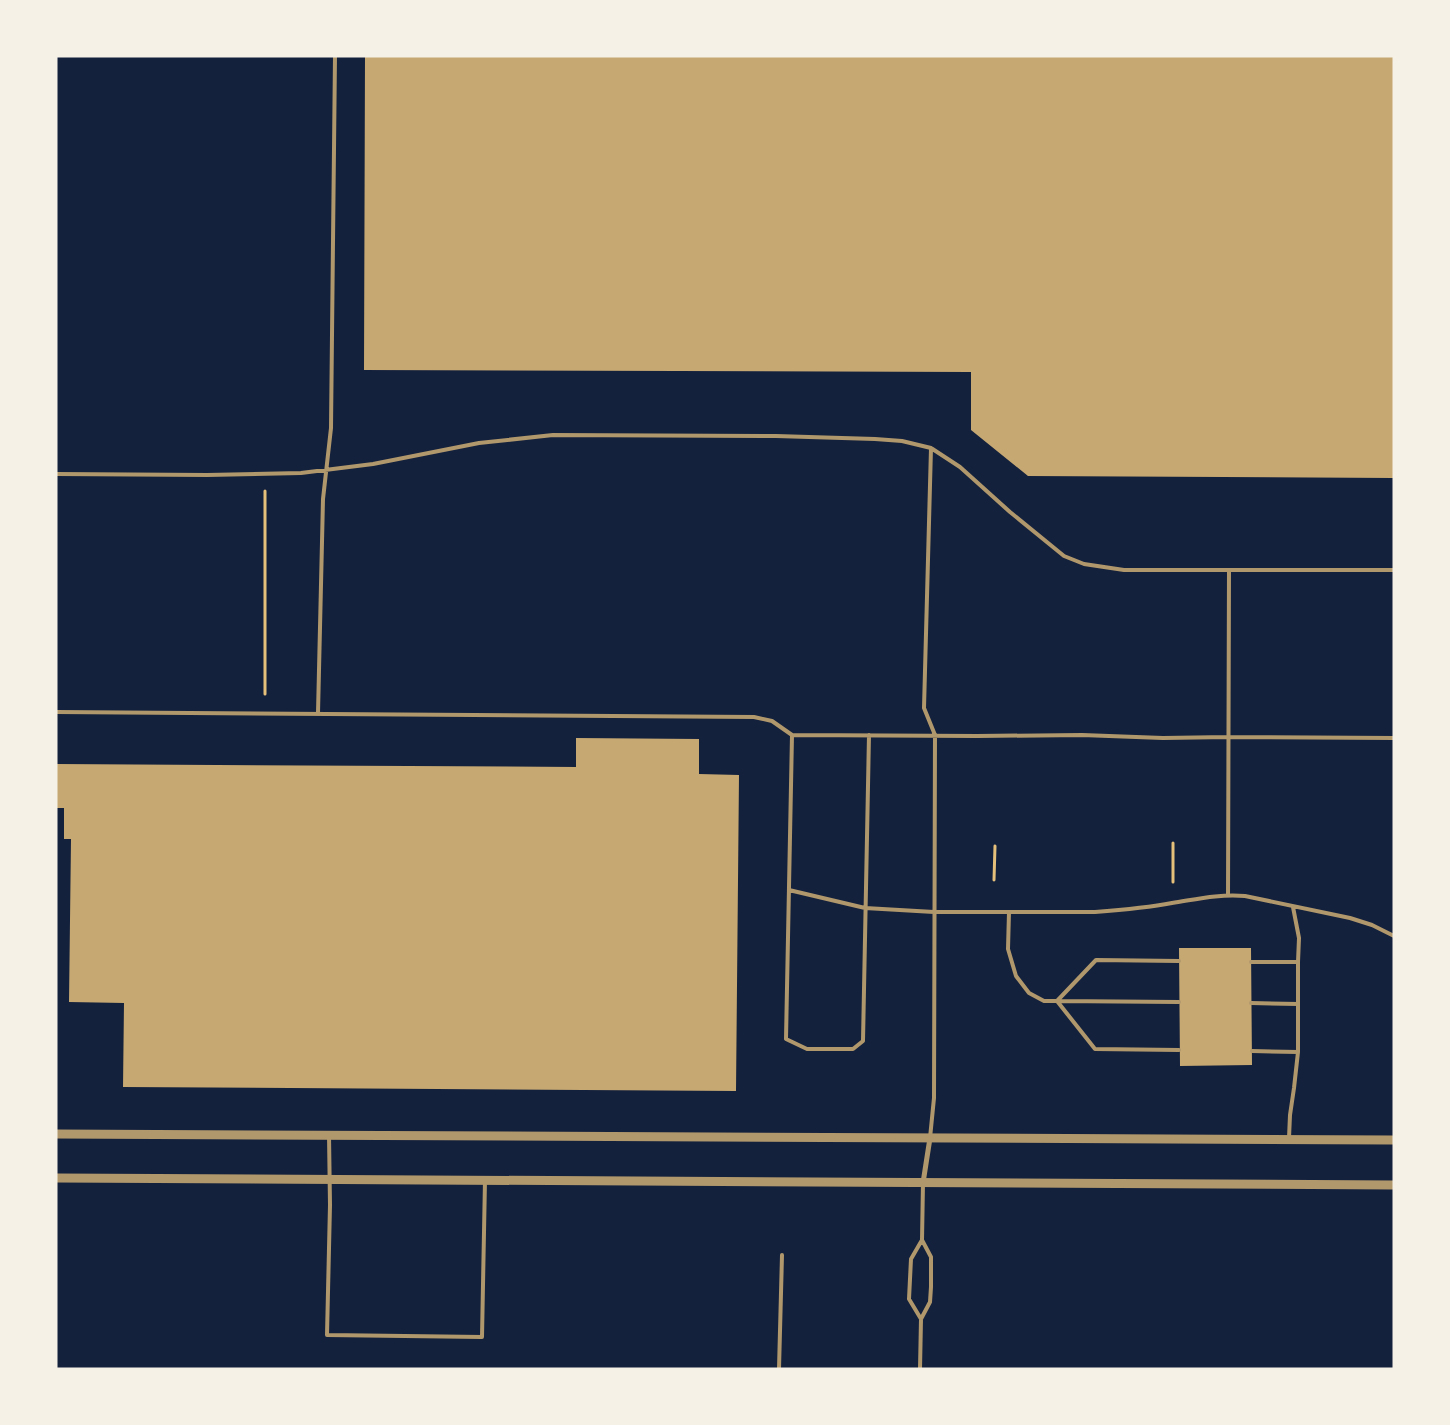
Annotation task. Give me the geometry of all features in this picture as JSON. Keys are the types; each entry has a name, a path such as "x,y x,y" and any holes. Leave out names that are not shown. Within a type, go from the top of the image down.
{"street":[{"path":"56,1134 1394,1140"},
{"path":"923,1183 930,1138"},
{"path":"56,1178 1394,1185"}],"lane":[{"path":"318,714 323,499 331,428 335,56"},
{"path":"56,474 208,475 301,473 373,464 479,443 553,435 766,436 875,439 902,441 932,448 960,467 1010,512 1064,556 1084,564 1124,570 1394,570"},
{"path":"930,1138 934,1098 935,735 924,708 932,448"},
{"path":"1228,895 1229,570"},
{"path":"56,712 754,717 772,721 792,735 1394,738"},
{"path":"792,735 786,1039 807,1049 853,1049 864,1041 869,735"},
{"path":"789,890 865,908 934,912 1095,912 1172,903 1205,896 1245,896 1350,918 1372,925 1394,936"},
{"path":"1289,1140 1290,1115 1298,1052 1299,938 1293,907"},
{"path":"1009,912 1008,949 1016,976 1029,993 1044,1001 1180,1002"},
{"path":"1056,1002 1096,960 1179,961"},
{"path":"1252,962 1298,962"},
{"path":"1056,1002 1095,1049 1179,1050"},
{"path":"1251,1003 1298,1004"},
{"path":"1252,1051 1298,1052"},
{"path":"329,1135 327,1335 482,1336 484,1180"},
{"path":"920,1369 921,1319 930,1302 931,1257 922,1240 923,1183"},
{"path":"921,1319 909,1299 911,1259 922,1240"},
{"path":"779,1369 782,1255"}],"path":[{"path":"265,491 265,694"},
{"path":"1173,843 1173,882"},
{"path":"994,880 995,846"}],"building":[{"path":"365,56 1394,56 1394,478 1028,476 971,430 971,372 364,370"},
{"path":"576,738 699,739 699,774 739,775 736,1091 123,1087 124,1003 69,1002 71,839 64,839 64,808 56,808 56,764 576,767"},
{"path":"1179,948 1251,948 1252,1065 1180,1066"}]}
